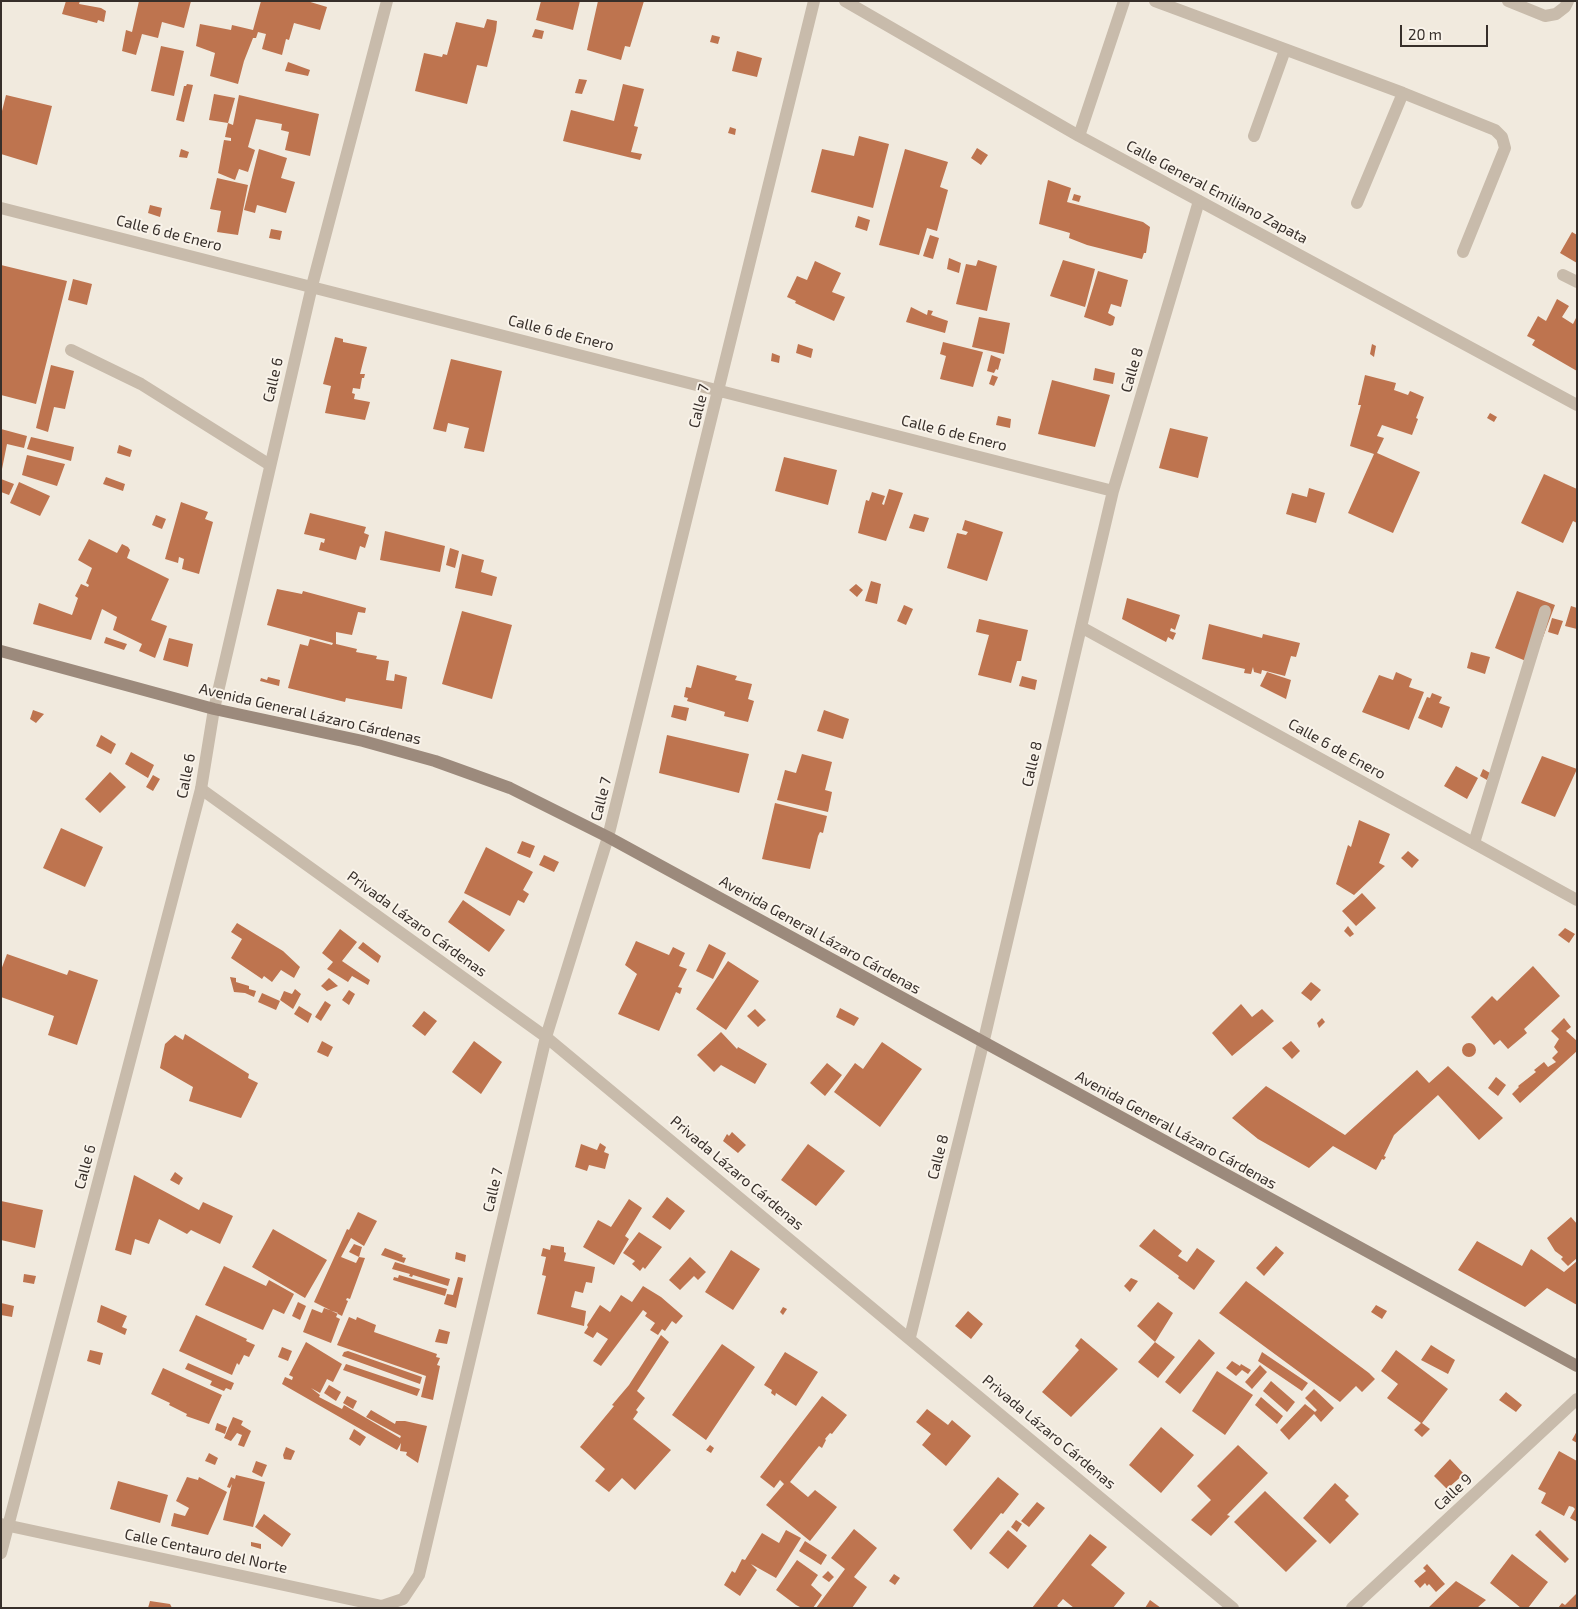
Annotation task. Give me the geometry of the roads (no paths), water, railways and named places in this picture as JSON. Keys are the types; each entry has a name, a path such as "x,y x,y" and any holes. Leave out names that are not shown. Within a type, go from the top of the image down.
{"main road":[{"name":"Avenida General Lázaro Cárdenas","path":"1,651 214,709 363,741 435,761 510,788 608,837 983,1044 1577,1366"}],"street":[{"name":"Calle 6","path":"1,1553 4,1524 201,789 214,709 312,286 387,1"},
{"name":"Calle 7","path":"403,1599 419,1575 546,1036 608,837 720,390 814,1"},
{"name":"Calle General Emiliano Zapata","path":"845,1 1079,136 1577,405"},
{"path":"1079,136 1124,1"},
{"path":"1155,1 1403,93 1495,130 1502,137 1505,148 1463,252"},
{"path":"1508,1 1545,16 1556,14 1565,7 1568,1"},
{"path":"1254,136 1286,50"},
{"path":"1357,203 1403,93"},
{"name":"Calle 8","path":"910,1337 983,1044 1113,491 1198,201"},
{"name":"Calle 6 de Enero","path":"1,208 1113,491"},
{"path":"1562,275 1577,282"},
{"path":"71,350 141,384 270,465"},
{"path":"1474,843 1545,611"},
{"name":"Calle 6 de Enero","path":"1081,627 1577,900"},
{"name":"Privada Lázaro Cárdenas","path":"201,789 546,1036 910,1337 1233,1608"},
{"name":"Calle 9","path":"1352,1608 1577,1399"},
{"name":"Calle Centauro del Norte","path":"4,1524 382,1606 403,1599"}]}
